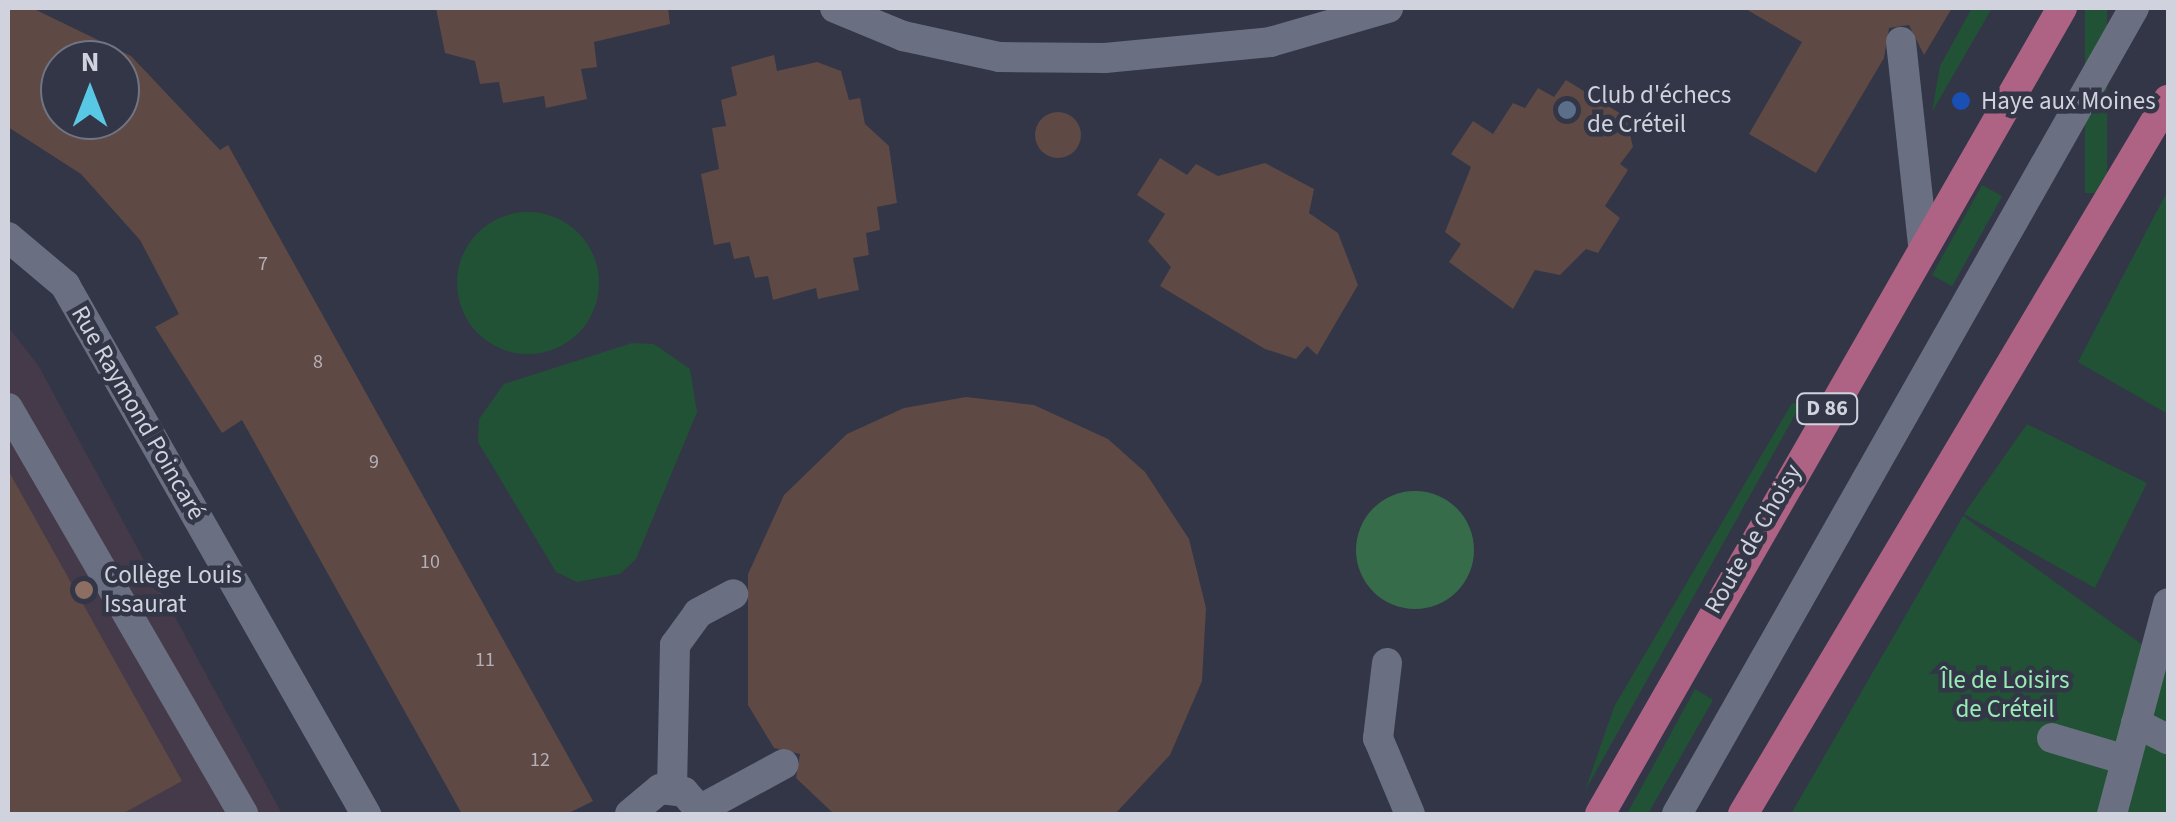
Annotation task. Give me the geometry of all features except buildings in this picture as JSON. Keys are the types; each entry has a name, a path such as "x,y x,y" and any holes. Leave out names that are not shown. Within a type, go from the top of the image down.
{"main road":[{"name":"Route de Choisy","path":"1600,814 2062,8"},
{"path":"1743,814 2168,100"}],"street":[{"path":"835,8 903,36 999,57 1105,58 1270,42 1388,8"},
{"path":"1677,814 2134,8"},
{"path":"1900,42 1923,245"},
{"name":"Rue Raymond Poincaré","path":"8,237 65,285 366,814"},
{"path":"8,408 242,814"},
{"path":"672,789 675,644 698,614 733,594"},
{"path":"2112,814 2168,603"},
{"path":"1387,663 1378,738 1410,814"},
{"path":"2136,722 2168,739"},
{"path":"2052,738 2126,760"},
{"path":"630,814 648,793 672,789 702,812 784,764"}],"shaded area":[{"name":"Collège Louis Issaurat","path":"8,327 38,365 282,814 8,814"}],"green space":[{"path":"1972,8 1992,8 1932,112 1940,66"},
{"path":"2085,8 2107,8 2107,193 2085,193"},
{"path":"1982,185 2002,196 1952,286 1932,275"},
{"path":"2168,190 2168,414 2078,362"},
{"path":"528,212 555,217 578,233 594,256 599,283 594,310 578,333 555,349 528,354 501,349 478,333 462,310 457,283 462,256 478,233 501,217"},
{"path":"632,343 654,344 690,369 697,412 636,559 620,574 577,582 556,572 478,442 479,419 504,384"},
{"path":"1792,403 1801,404 1585,791 1614,707"},
{"path":"2027,424 2147,483 2095,588 1964,514"},
{"path":"1415,491 1448,501 1464,517 1474,550 1464,583 1448,599 1415,609 1382,599 1366,583 1356,550 1366,517 1382,501"},
{"name":"Île de Loisirs de Créteil","path":"1963,516 2168,663 2168,814 1791,814"},
{"path":"1695,689 1713,700 1648,814 1627,814"}],"place":[{"name":"Haye aux Moines","path":"1961,101"},
{"name":"Club d'échecs de Créteil","path":"1567,110"},
{"name":"Collège Louis Issaurat","path":"84,590"}]}
